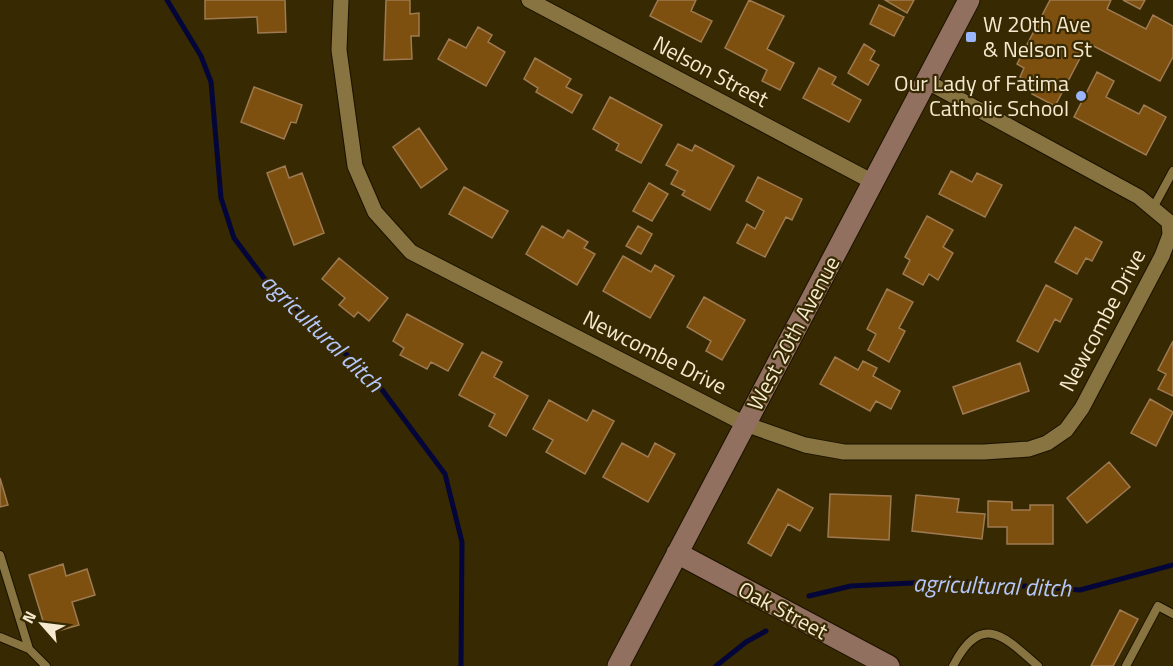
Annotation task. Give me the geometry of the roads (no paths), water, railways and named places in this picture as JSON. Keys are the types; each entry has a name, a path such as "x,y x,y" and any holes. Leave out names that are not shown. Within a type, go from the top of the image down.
{"street":[{"name":"Newcombe Drive","path":"341,0 339,50 355,166 375,212 411,252 745,424 805,445 844,452 984,452 1029,449 1047,443 1066,430 1082,408 1162,256 1170,235 1169,222 1153,208"},
{"name":"Nelson Street","path":"529,0 873,182"},
{"name":"West 20th Avenue","path":"618,666 969,0"},
{"path":"926,81 1153,208"},
{"name":"Oak Street","path":"677,554 888,666"}],"lane":[{"path":"1153,208 1173,171"},
{"path":"0,555 29,649"},
{"path":"1126,666 1158,606 1173,614"},
{"path":"953,666 967,643 976,635 988,633 1006,639 1038,666"},
{"path":"0,637 29,649 46,666"}],"waterway":[{"name":"agricultural ditch","path":"167,0 201,56 211,82 221,198 234,238 264,278 377,383 445,474 462,542 461,666"},
{"name":"agricultural ditch","path":"809,596 851,586 954,581 1080,590 1173,565"},
{"name":"agricultural ditch","path":"716,666 746,642 766,631"}],"place":[{"name":"W 20th Ave & Nelson St","path":"971,37"},
{"name":"Our Lady of Fatima Catholic School","path":"1081,96"}]}
